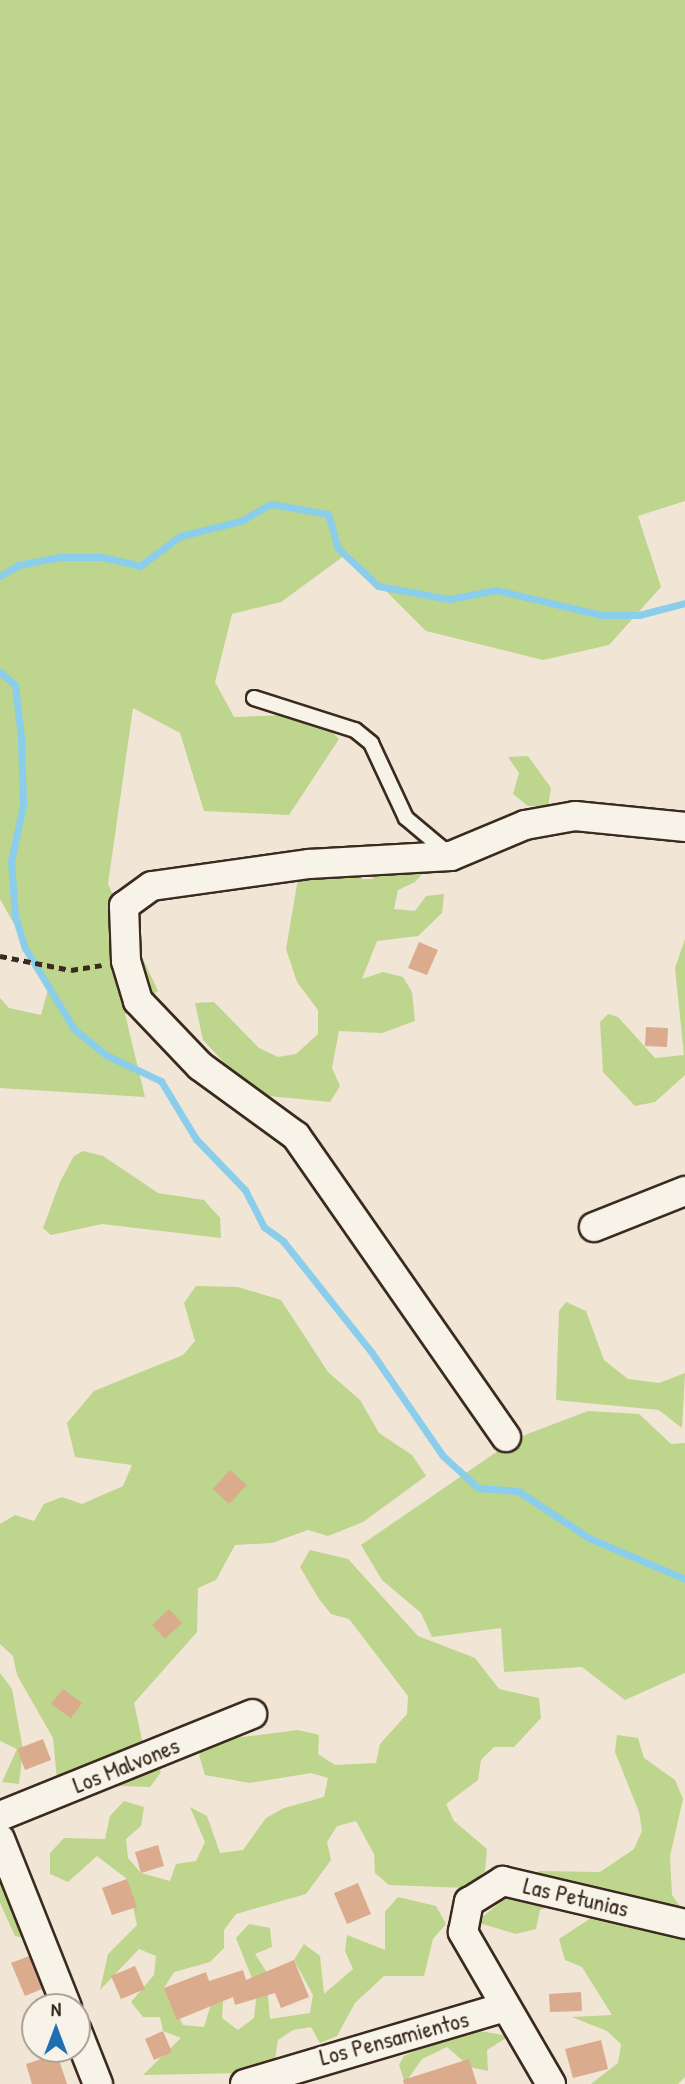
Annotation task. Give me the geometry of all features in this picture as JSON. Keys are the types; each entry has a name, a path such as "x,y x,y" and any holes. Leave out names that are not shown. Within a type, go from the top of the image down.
{"street":[{"path":"506,1437 296,1136 182,1048 138,1001 126,961 124,906 152,886 309,864 451,856 525,825 575,817 685,827"},
{"path":"594,1227 685,1191"},
{"name":"Los Malvones","path":"0,1816 253,1714"},
{"path":"0,1839 61,1993"},
{"name":"Las Petunias","path":"551,2084 463,1932 469,1902 483,1889 503,1881 535,1885 685,1924"},
{"name":"Los Pensamientos","path":"245,2084 505,2007"},
{"path":"90,2063 98,2084"}],"lane":[{"path":"254,698 363,736 405,818 451,856"}],"path":[{"path":"0,956 71,970 126,961"}],"green space":[{"path":"0,0 685,0 685,501 638,516 661,587 609,645 543,660 426,631 348,553 281,602 232,614 215,682 234,717 314,714 339,739 289,815 204,811 180,733 133,708 108,884 158,991 125,1014 145,1097 0,1088 0,998 9,1008 41,1015 49,986 0,899"},
{"path":"528,756 551,788 548,806 528,806 513,794 519,773 508,757"},
{"path":"435,860 415,882 398,890 394,909 415,911 426,896 444,894 442,913 418,936 377,941 362,979 383,972 403,977 412,992 415,1021 382,1033 339,1031 332,1068 340,1086 330,1102 269,1096 234,1073 203,1040 195,1003 214,1002 259,1048 278,1057 296,1054 318,1034 318,1010 297,982 286,949 298,879 354,861 362,879 372,879 385,864"},
{"path":"685,939 685,1075 655,1102 635,1106 603,1072 600,1022 608,1014 618,1017 655,1058 684,1055 675,968"},
{"path":"83,1151 103,1156 158,1193 204,1200 220,1218 221,1238 102,1224 51,1235 43,1228 60,1182 74,1156"},
{"path":"196,1286 238,1287 281,1300 328,1372 360,1400 379,1433 412,1455 426,1476 363,1522 328,1536 308,1530 272,1543 235,1545 216,1580 198,1588 197,1632 134,1703 142,1740 161,1772 150,1787 93,1785 84,1801 67,1794 57,1780 53,1738 17,1675 13,1656 0,1644 0,1524 15,1515 34,1521 44,1504 62,1497 82,1504 123,1486 132,1465 75,1457 67,1423 94,1391 183,1355 195,1341 184,1303"},
{"path":"566,1302 586,1311 604,1360 628,1379 659,1383 685,1373 682,1428 659,1410 556,1400 559,1311"},
{"path":"588,1411 639,1414 671,1444 685,1443 685,1673 625,1700 582,1667 504,1672 501,1628 432,1637 421,1613 382,1580 361,1545 517,1438"},
{"path":"310,1550 348,1559 418,1636 475,1658 499,1689 539,1698 541,1718 514,1747 494,1747 481,1760 478,1780 446,1804 454,1821 487,1849 485,1871 467,1888 389,1885 375,1873 374,1854 356,1821 337,1826 327,1842 331,1860 306,1894 236,1914 224,1930 224,1948 210,1962 174,1972 164,1988 183,2025 204,2027 215,1991 224,1986 222,2018 238,2030 254,2018 257,1991 236,1938 249,1924 270,1928 272,1947 255,1954 266,1971 270,2019 310,2013 313,1995 294,1960 304,1944 320,1956 324,1994 353,1969 345,1951 347,1935 385,1950 385,1912 398,1897 436,1906 446,1924 433,1939 424,1976 384,1976 355,2003 337,2036 320,2043 311,2027 293,2030 278,2040 275,2059 241,2073 143,2075 181,2038 163,2031 160,2017 143,2017 131,2002 154,1975 156,1956 139,1949 100,1990 108,1954 137,1925 127,1879 97,1856 68,1882 50,1874 50,1853 64,1838 105,1839 110,1816 124,1801 144,1807 141,1826 126,1839 128,1858 141,1873 170,1881 176,1864 196,1861 205,1842 190,1807 207,1816 220,1853 243,1850 266,1818 284,1808 324,1797 328,1778 311,1773 250,1783 205,1775 199,1755 212,1741 298,1730 319,1735 318,1754 335,1765 376,1763 380,1744 407,1714 408,1696 349,1619 331,1614 319,1599 300,1567"},
{"path":"0,1673 12,1689 23,1750 19,1784 2,1782 17,1749 0,1741"},
{"path":"617,1735 638,1738 644,1758 675,1780 683,1799 670,1856 672,1895 685,1913 685,2077 678,2084 591,2084 618,2063 621,2044 607,2031 572,2017 612,2015 582,1967 565,1960 559,1939 594,1916 558,1903 540,1910 536,1929 516,1934 476,1922 539,1871 600,1872 634,1849 642,1831 639,1812 615,1752"},
{"path":"0,1871 33,1926 24,1938 15,1936 0,1903"},
{"path":"468,2029 509,2036 487,2050 488,2071 470,2067 447,2047 422,2059 405,2083 399,2065 404,2056"}],"building":[{"path":"419,942 438,950 427,975 408,968"},
{"path":"646,1027 668,1028 667,1047 645,1046"},
{"path":"230,1470 247,1485 229,1504 213,1489"},
{"path":"169,1609 182,1623 165,1639 152,1625"},
{"path":"63,1689 82,1703 71,1718 51,1704"},
{"path":"43,1739 51,1760 25,1770 17,1749"},
{"path":"158,1845 164,1866 141,1873 135,1852"},
{"path":"127,1879 137,1907 112,1915 102,1888"},
{"path":"358,1883 371,1914 347,1924 334,1893"},
{"path":"29,1956 42,1989 24,1993 11,1963"},
{"path":"294,1960 309,1997 281,2008 275,1993 235,2005 233,1997 177,2020 164,1988 206,1972 209,1981 243,1970 246,1980"},
{"path":"135,1966 145,1989 121,1999 111,1976"},
{"path":"581,1992 582,2011 550,2012 549,1994"},
{"path":"163,2031 172,2052 154,2060 145,2039"},
{"path":"601,2040 608,2069 573,2078 565,2049"},
{"path":"469,2059 477,2084 404,2084 403,2080"},
{"path":"60,2063 67,2084 32,2084 26,2064"}],"waterway":[{"path":"0,576 18,565 60,557 102,557 140,566 180,536 241,521 271,504 328,514 338,548 378,586 449,599 496,590 601,615 639,615 685,603"},
{"path":"0,672 15,685 21,738 23,806 11,861 15,916 25,948 74,1029 106,1055 161,1081 196,1139 245,1190 264,1227 283,1241 372,1353 443,1456 478,1488 518,1491 589,1538 685,1579"}]}
